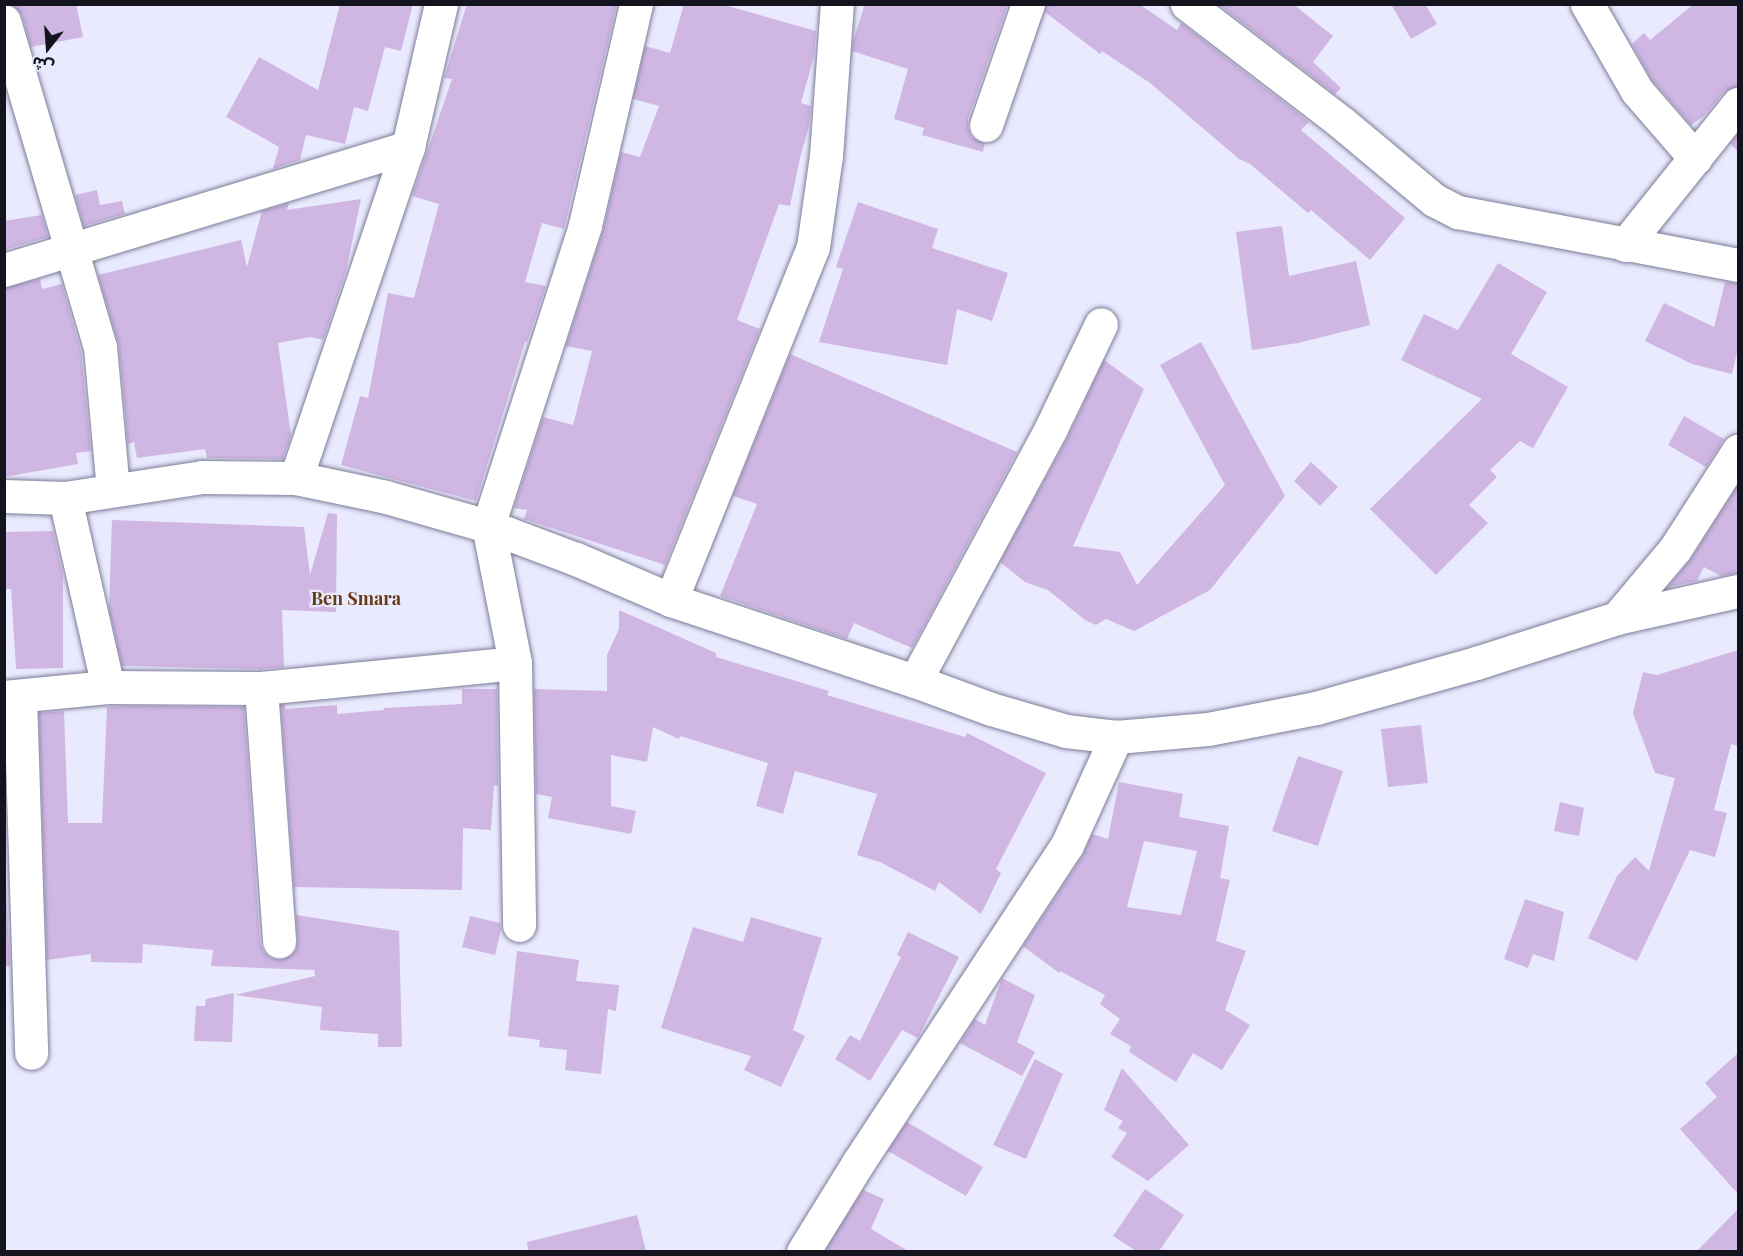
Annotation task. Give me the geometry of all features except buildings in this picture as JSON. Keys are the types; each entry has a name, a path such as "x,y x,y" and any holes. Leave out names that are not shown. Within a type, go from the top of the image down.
{"street":[{"path":"296,478 408,147 441,4"},
{"path":"519,925 515,663 488,526 585,225 636,4"},
{"path":"671,600 813,247 826,156 837,4"},
{"path":"986,125 1028,4"},
{"path":"1187,4 1342,123 1434,200 1458,212 1485,219 1738,265"},
{"path":"1587,4 1637,91 1695,158"},
{"path":"4,21 69,249 100,347 113,489"},
{"path":"1625,245 1738,104"},
{"path":"4,270 408,147"},
{"path":"915,681 1051,428 1101,324"},
{"path":"1617,618 1675,549 1738,451"},
{"path":"4,496 65,498 202,477 296,478 386,497 488,526 576,559 671,600 915,681 991,709 1066,731 1116,737 1209,729 1316,708 1476,663 1617,618 1738,591"},
{"path":"65,498 108,687"},
{"path":"31,1053 12,696 108,687 261,688 515,663"},
{"path":"261,688 279,941"},
{"path":"803,1251 858,1163 1067,845 1116,737"}],"district":[{"name":"Ben Smara","path":"356,598"}]}
